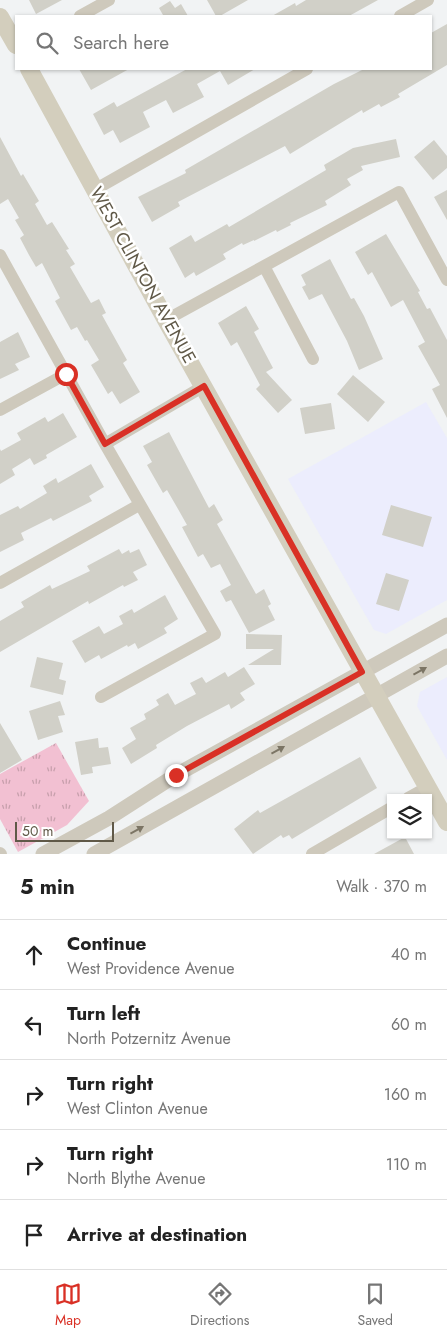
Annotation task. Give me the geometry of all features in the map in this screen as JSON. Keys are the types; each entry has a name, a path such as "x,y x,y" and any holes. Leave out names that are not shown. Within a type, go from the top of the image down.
{"main road":[{"path":"0,17 15,43"},
{"name":"WEST CLINTON AVENUE","path":"30,70 166,320 447,822"}],"street":[{"path":"82,15 109,0"},
{"path":"402,15 428,0"},
{"path":"96,189 305,70"},
{"path":"166,320 398,192 447,280"},
{"path":"0,255 139,505 214,634 101,697"},
{"path":"264,266 313,359"},
{"path":"0,410 66,374"},
{"path":"105,444 204,386"},
{"path":"0,583 139,505"},
{"path":"44,854 109,818 176,775 447,625"},
{"path":"94,854 447,656"},
{"path":"415,794 428,786"},
{"path":"312,854 387,810"}],"shaded area":[{"path":"426,402 447,438 447,600 386,634 374,630 288,479"},
{"path":"447,677 447,760 417,706 420,692"}],"green space":[{"path":"56,743 89,801 67,825 18,852 0,819 0,774"}],"building":[{"path":"29,0 62,0 36,14"},
{"path":"207,0 248,0 222,15 215,15"},
{"path":"306,0 378,0 351,15 274,15 295,3 296,6"},
{"path":"170,1 175,8 181,4 187,15 163,15 159,8"},
{"path":"447,24 447,65 398,94 400,97 381,107 379,104 363,113 362,110 290,154 285,146 178,202 180,206 152,222 138,197 186,173 185,170 334,84 362,70 432,70 432,32"},
{"path":"80,70 127,70 91,90"},
{"path":"185,70 253,70 228,85 220,71 197,84 204,97 173,113 166,100 143,112 150,127 120,143 113,130 104,135 93,114 114,102 117,107"},
{"path":"0,137 21,176 23,174 39,201 35,204 47,225 52,222 69,249 66,250 75,264 70,267 91,303 99,299 106,313 102,315 127,360 123,363 140,392 120,404 112,391 108,394 91,365 99,360 87,340 85,341 77,327 71,330 55,301 60,298 42,263 36,267 29,255 20,238 24,235 15,220 19,218 8,199 0,204"},
{"path":"396,139 400,157 361,166 363,170 347,179 351,185 325,201 327,205 290,223 291,225 277,232 276,230 243,245 242,243 223,254 226,259 196,276 194,272 185,278 169,248 191,235 195,242 227,224 229,227 326,170 324,165 353,148"},
{"path":"434,140 447,156 447,168 433,180 414,157"},
{"path":"447,190 447,220 434,197"},
{"path":"386,234 420,291 418,292 427,309 430,308 447,340 447,418 432,389 440,385 418,346 425,342 403,300 391,307 372,272 368,275 355,252"},
{"path":"330,259 351,299 354,298 364,316 383,359 359,370 347,341 322,294 309,300 302,287 306,285 301,275"},
{"path":"246,306 259,329 254,332 273,368 266,372 292,400 278,413 256,389 260,385 237,342 231,346 218,323"},
{"path":"18,332 30,357 15,364 19,370 0,379 0,342"},
{"path":"353,375 385,402 368,422 337,394"},
{"path":"331,403 335,429 305,434 300,408"},
{"path":"63,413 77,437 46,455 47,458 34,465 30,458 12,469 15,475 0,484 0,449 1,451 21,440 17,433 45,417 48,422"},
{"path":"169,432 209,508 214,504 223,520 217,524 256,594 264,589 271,604 268,606 275,620 249,633 231,600 226,602 220,591 231,585 220,564 211,568 203,554 198,557 182,527 187,525 167,490 163,493 147,465 152,462 143,446"},
{"path":"91,464 104,487 89,496 92,501 53,521 51,518 21,533 24,540 0,552 0,515 18,506 20,509 47,493 43,486 56,478 58,483"},
{"path":"391,505 432,517 423,547 382,535"},
{"path":"119,549 122,554 129,550 130,553 139,549 147,565 133,572 138,580 124,587 123,585 89,604 88,601 0,652 0,621 24,607 21,602 50,585 52,589 90,571 87,566"},
{"path":"386,573 409,580 399,611 376,604"},
{"path":"165,595 178,619 164,628 167,633 138,649 135,643 128,647 127,645 101,659 99,655 85,663 72,641 99,626 104,634 123,624 119,616 132,609 134,613"},
{"path":"246,634 282,635 281,665 248,665 274,649 246,649"},
{"path":"37,657 63,663 59,679 66,681 63,695 30,687"},
{"path":"244,667 255,684 240,693 245,700 231,709 229,704 187,726 156,745 157,748 131,764 122,748 136,739 130,728 146,719 144,714 159,705 156,700 168,693 175,705 196,694 190,683 202,677 206,683 225,672 228,677"},
{"path":"60,701 65,715 58,716 63,732 38,740 29,711"},
{"path":"0,723 22,760 0,773"},
{"path":"98,738 99,748 108,747 111,764 92,767 93,773 81,775 75,742"},
{"path":"360,757 377,788 292,839 289,835 283,838 281,835 253,854 234,829 258,810 260,813"},
{"path":"401,839 406,839 414,854 374,854"}],"route":[{"path":"66,374 105,444 204,386 362,672 176,775"}]}
